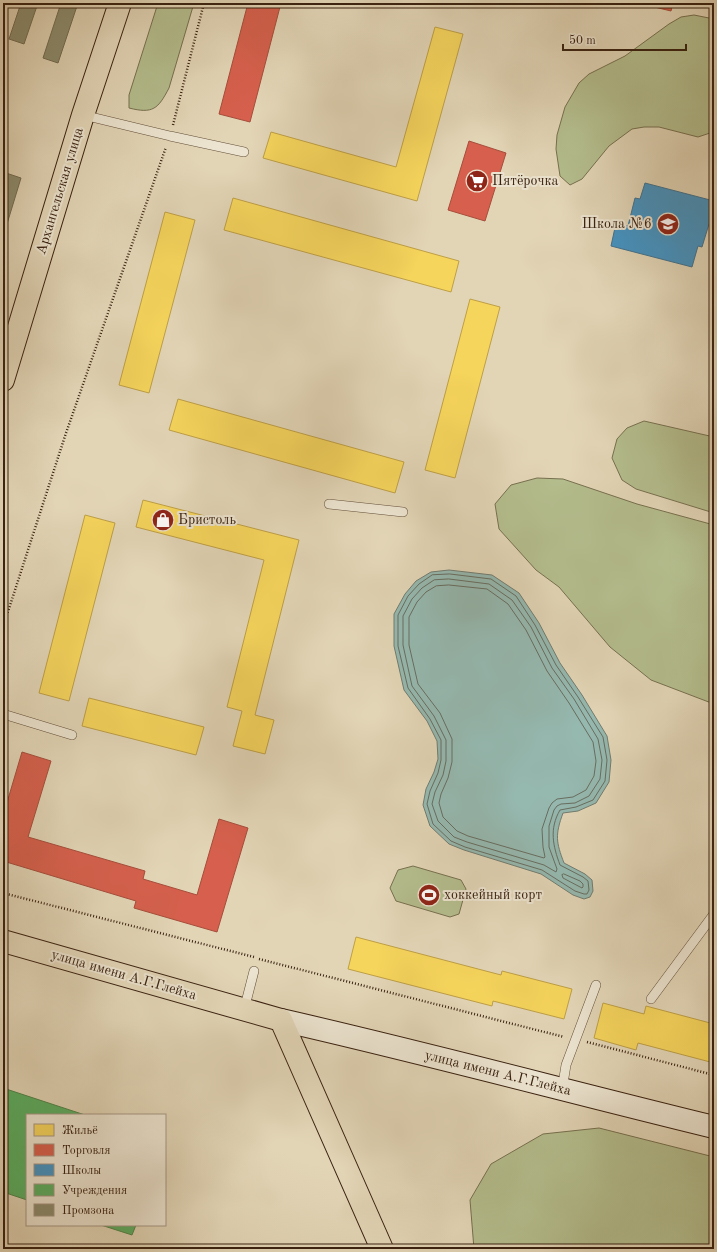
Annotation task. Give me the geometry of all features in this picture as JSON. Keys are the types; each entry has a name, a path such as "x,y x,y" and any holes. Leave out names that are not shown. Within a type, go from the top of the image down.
{"main road":[{"name":"Архангельская улица","path":"3,380 83,115 120,3"},
{"name":"улица имени А.Г.Глейха","path":"3,941 208,998 281,1020"},
{"path":"281,1020 382,1249"}],"street":[{"name":"улица имени А.Г.Глейха","path":"281,1020 355,1037 714,1127"}],"lane":[{"path":"83,115 244,152"},
{"path":"329,504 403,512"},
{"path":"3,714 72,735"},
{"path":"651,999 714,914"},
{"path":"244,1010 254,971"},
{"path":"562,1090 566,1065 596,985"}],"path":[{"path":"3,627 66,433 170,136 204,3"},
{"path":"3,893 567,1037"},
{"path":"582,1041 714,1075"}],"green space":[{"path":"158,3 194,3 169,88 158,105 154,108 149,110 137,110 129,108 129,95"},
{"path":"694,15 714,19 714,130 698,137 659,127 632,129 609,146 582,179 570,185 560,176 556,149 557,135 565,107 579,83 589,74 625,56 669,24 681,17"},
{"path":"644,421 714,437 714,513 636,489 622,480 612,458 617,439 627,428"},
{"path":"537,478 563,479 637,504 714,525 714,704 651,680 610,647 559,587 536,570 499,529 495,504 511,485"},
{"name":"хоккейный корт","path":"413,866 461,880 466,889 459,914 450,917 396,901 390,888 398,870"},
{"path":"599,1128 714,1157 714,1249 474,1249 470,1200 491,1164 543,1134"}],"water":[{"path":"449,570 492,575 519,593 539,623 560,663 607,736 611,760 609,782 596,803 578,811 563,813 558,833 559,849 564,863 585,874 592,880 593,891 590,897 584,899 573,895 541,874 449,844 430,826 423,805 426,789 438,759 437,741 427,721 404,690 394,646 394,614 405,594 416,581 431,572"}],"building: Жильё":[{"path":"435,27 463,34 417,201 263,158 271,132 396,167"},
{"path":"233,198 459,261 451,292 224,230"},
{"path":"165,212 195,220 149,393 119,385"},
{"path":"470,299 500,307 455,478 425,470"},
{"path":"178,399 404,462 395,493 169,430"},
{"path":"143,500 299,540 255,715 274,720 265,754 233,746 242,711 227,707 264,560 136,527"},
{"path":"85,515 115,523 69,701 39,693"},
{"path":"89,698 204,727 196,755 82,726"},
{"path":"356,937 501,975 502,971 572,989 564,1019 493,1001 492,1006 348,969"},
{"path":"603,1003 644,1014 646,1006 714,1024 714,1063 638,1043 636,1050 594,1038"}],"building: Торговля":[{"path":"248,3 281,3 250,122 219,114"},
{"path":"638,3 673,3 671,11"},
{"path":"469,141 506,153 485,221 448,210"},
{"path":"22,752 51,761 28,837 145,871 143,879 197,895 219,819 248,828 217,932 134,908 136,901 3,861 3,816"}],"building: Школы":[{"name":"Школа №6","path":"645,183 714,201 714,225 709,224 702,247 698,246 692,267 611,246 616,223 628,226 635,198 640,199"}],"building: Учреждения":[{"path":"3,1088 82,1114 26,1114 26,1200 3,1192"},
{"path":"104,1226 136,1226 132,1235"}],"building: Промзона":[{"path":"21,3 38,3 24,44 9,39"},
{"path":"61,3 78,3 58,63 43,58"},
{"path":"3,172 21,178 3,237"}],"place":[{"name":"Пятёрочка","path":"477,181"},
{"name":"Школа №6","path":"668,224"},
{"name":"Бристоль","path":"163,520"},
{"name":"хоккейный корт","path":"429,895"}]}
